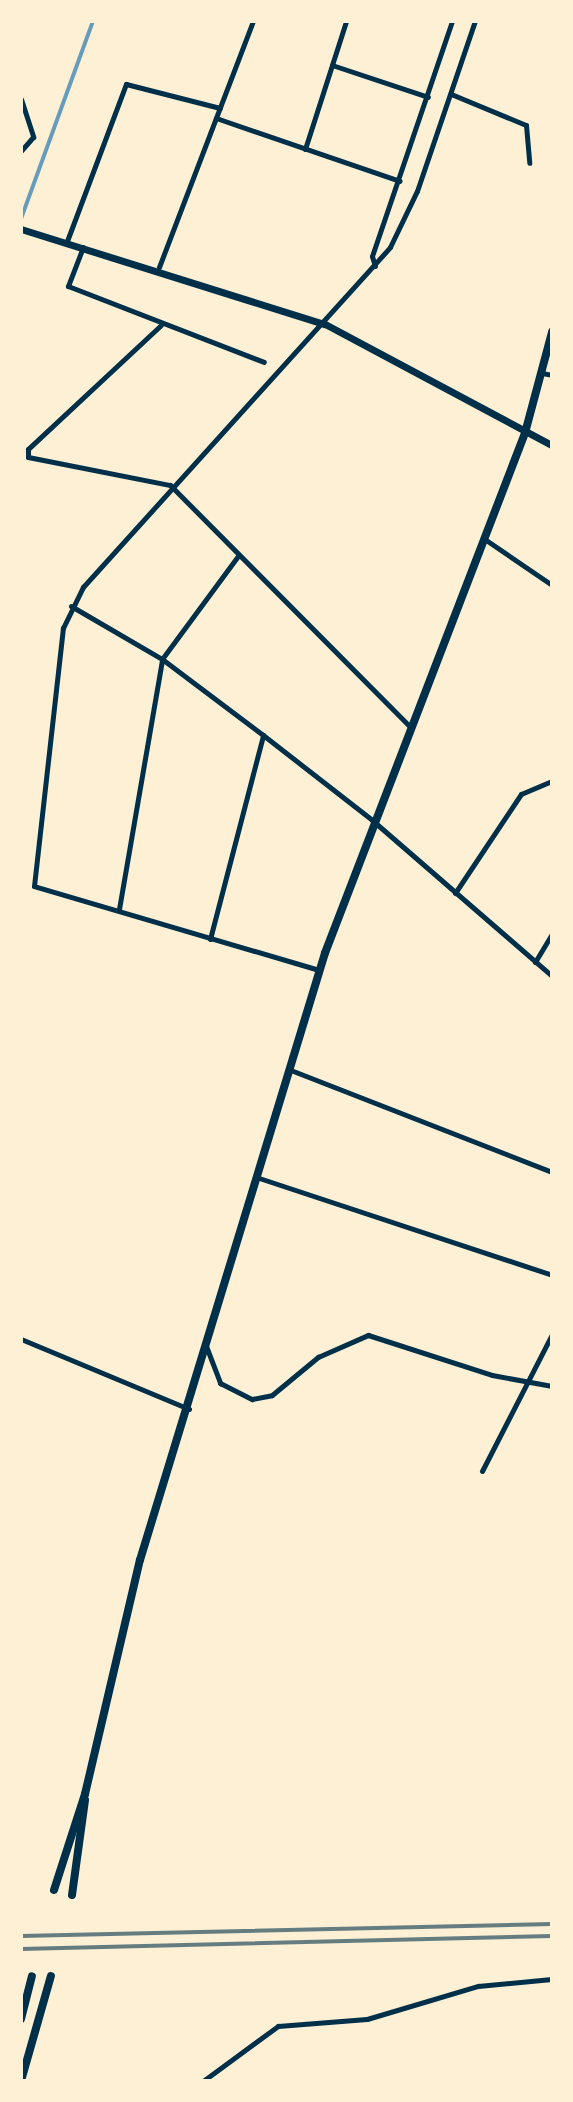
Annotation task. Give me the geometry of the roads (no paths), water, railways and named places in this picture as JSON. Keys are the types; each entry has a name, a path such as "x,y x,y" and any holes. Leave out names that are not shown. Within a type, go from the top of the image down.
{"main road":[{"path":"54,1890 85,1794 140,1560 189,1409 255,1176 319,970 372,820 525,433 552,332"},
{"path":"72,1895 84,1840 85,1794"},
{"path":"21,2020 32,1976"},
{"path":"21,2081 51,1976"}],"street":[{"path":"159,267 253,21"},
{"path":"305,149 346,21"},
{"path":"376,267 372,256 400,181 452,21"},
{"path":"319,970 210,939 119,909 44,891 32,881 63,628 71,606 170,485 376,267 406,216 475,21"},
{"path":"332,65 428,97"},
{"path":"67,241 126,85 220,108"},
{"path":"451,94 526,125 529,163"},
{"path":"21,99 33,136 21,151"},
{"path":"216,118 400,181"},
{"path":"21,229 159,267 324,324 552,445"},
{"path":"84,245 68,286 161,325 264,362"},
{"path":"161,325 28,449 24,457 170,485 409,726"},
{"path":"542,373 552,375"},
{"path":"484,538 552,584"},
{"path":"119,909 162,659 238,556"},
{"path":"71,606 162,659 263,735 372,820 552,976"},
{"path":"210,939 263,735"},
{"path":"454,892 521,794 552,780"},
{"path":"535,962 552,934"},
{"path":"288,1069 552,1172"},
{"path":"255,1176 552,1275"},
{"path":"482,1471 552,1334"},
{"path":"206,1346 220,1383 252,1399 272,1395 318,1357 368,1335 527,1381 552,1385"},
{"path":"21,1339 189,1409"},
{"path":"203,2081 278,2026 367,2019 478,1986 552,1979"},
{"path":"104,2081 155,2081"}],"waterway":[{"path":"21,219 93,21"}],"railway":[{"path":"21,1936 552,1924"},
{"path":"21,1949 552,1936"}]}
